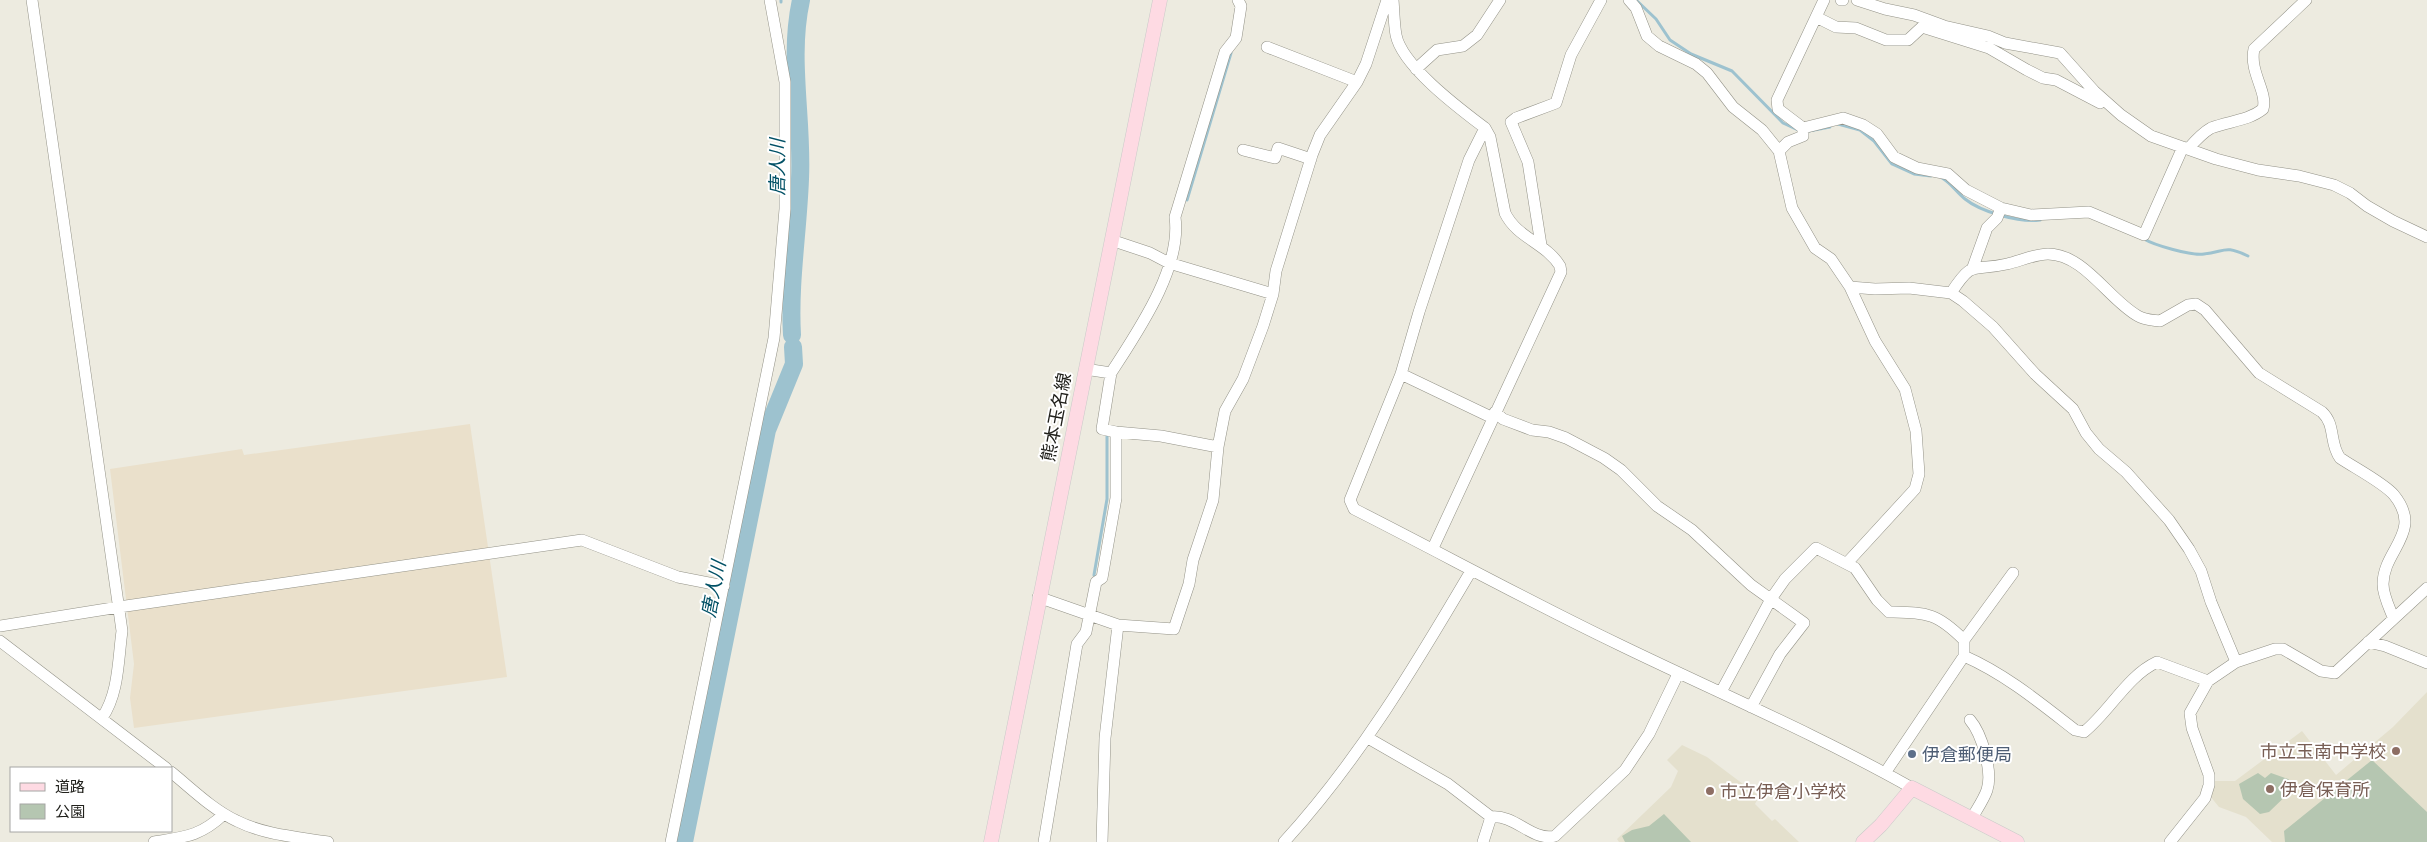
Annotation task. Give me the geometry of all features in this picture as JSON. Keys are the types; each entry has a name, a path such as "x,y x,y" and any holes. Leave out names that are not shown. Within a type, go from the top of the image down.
{"main road":[{"name":"熊本玉名線","path":"990,842 1160,0"},
{"path":"1863,842 1881,825 1912,788 2016,842"}],"street":[{"path":"32,0 122,631 111,706 102,718"},
{"path":"671,842 774,338 785,209 785,82 770,0"},
{"path":"1218,448 1152,435 1102,429 1111,373 1151,311 1169,263 1177,230 1176,217 1225,52 1236,38 1240,6 1238,0"},
{"path":"1038,597 1118,625 1174,629 1189,584 1193,560 1214,500 1218,448 1225,411 1243,379 1272,294 1276,271 1320,135 1357,82 1366,64 1387,0"},
{"path":"1393,0 1396,36 1416,69 1485,128 1490,136 1505,213 1510,222 1524,237 1541,245 1556,259 1560,266 1560,272 1433,548"},
{"path":"1416,69 1437,50 1463,46 1477,35 1500,0"},
{"path":"1541,245 1528,162 1511,122 1516,118 1556,103 1571,55 1601,0"},
{"path":"1629,0 1636,8 1647,36 1659,46 1696,64 1707,72 1733,106 1762,130 1779,151 1792,208 1815,248 1831,260 1850,286 1876,341 1905,389 1916,432 1919,474 1915,489 1847,563"},
{"path":"1803,131 1778,108 1778,100 1824,0"},
{"path":"1857,0 2005,42 2060,52 2094,92 2121,115"},
{"path":"1803,131 1843,118 1877,134 1894,157 1917,168 1948,174 1966,190 1999,212 2031,215 2089,212 2144,235 2185,148 2211,128 2251,117 2263,109 2265,102 2252,60 2254,49 2306,0"},
{"path":"1816,18 1836,26 1856,28 1886,40 1908,40 1922,27 1981,45 2043,78 2056,80 2082,92 2121,115 2151,136 2258,170 2299,176 2334,185 2350,193 2367,206 2393,221 2427,237"},
{"path":"1267,47 1357,82"},
{"path":"1485,128 1469,160 1456,206 1418,312 1401,374 1350,500 1354,509 1433,548 1471,571 1678,674 1722,692 1912,788"},
{"path":"1779,151 1788,142 1803,136 1803,131"},
{"path":"1242,150 1275,158 1278,148 1311,159"},
{"path":"1973,267 1987,228 1999,212"},
{"path":"1111,240 1150,253 1169,263 1272,294"},
{"path":"1951,293 1963,274 1973,267 2005,265 2047,254 2061,256 2078,265 2138,316 2160,321 2188,305 2196,304 2205,310 2259,373 2329,418 2334,450 2340,458 2393,493 2401,506 2406,527 2384,574 2383,585 2394,617"},
{"path":"1850,286 1875,289 1909,288 1951,293 1963,300 1993,327 2035,374 2073,409 2086,433 2099,449 2126,472 2169,520 2189,549 2201,571 2211,602 2236,662"},
{"path":"1085,369 1111,373"},
{"path":"1401,374 1503,419 1532,430 1549,432 1566,438 1604,458 1621,470 1657,506 1692,530 1751,585 1804,623 1780,654 1751,707"},
{"path":"1044,842 1076,644 1086,632 1096,582 1102,578 1116,498 1111,431"},
{"path":"0,626 582,540 678,577 724,586"},
{"path":"1722,692 1771,598 1785,579 1816,548 1855,568 1877,600 1888,612 1924,613 1938,618 1964,640"},
{"path":"1286,841 1335,783 1368,738 1416,664 1471,571"},
{"path":"1885,773 1964,656 1964,640 2013,573"},
{"path":"2170,842 2205,798 2209,785 2209,775 2192,728 2190,713 2208,681 2236,662 2275,649 2283,649 2321,671 2336,673 2427,588"},
{"path":"1102,842 1105,738 1118,625"},
{"path":"0,641 165,767"},
{"path":"2368,642 2385,646 2427,663"},
{"path":"1964,656 2016,684 2075,730 2084,732 2148,666 2158,662 2208,681"},
{"path":"1368,738 1448,784 1491,817 1500,816 1540,840 1548,840 1555,836 1625,770 1649,734 1678,674"},
{"path":"1970,720 1976,727 1978,737 1986,753 1987,789 1972,818"},
{"path":"172,773 224,814 238,822 277,834 328,842"},
{"path":"154,842 194,836 210,828 224,814"},
{"path":"1483,842 1491,817"}],"shaded area":[{"path":"470,424 507,677 134,728 130,698 134,664 110,469 242,449 244,455"},
{"name":"市立玉南中学校","path":"2427,692 2427,842 2272,842 2246,817 2219,807 2210,796 2214,781 2235,781 2302,731 2336,775 2393,727"},
{"name":"市立伊倉小学校","path":"1682,745 1707,757 1759,796 1755,804 1772,821 1775,819 1799,842 1619,842 1617,839 1671,787 1678,771 1667,760"}],"green space":[{"name":"市立玉南中学校","path":"2372,760 2427,812 2427,842 2285,842 2284,831"},
{"path":"2258,773 2265,778 2271,773 2288,779 2296,786 2269,812 2260,814 2243,799 2239,784"},
{"path":"1664,814 1691,842 1625,842 1622,836 1632,830 1649,826"}],"waterway":[{"name":"唐人川","path":"792,335 792,296 800,179 796,44 801,0"},
{"path":"1636,0 1656,19 1670,40 1691,54 1732,71 1783,123 1798,130"},
{"name":"唐人川","path":"795,10 799,12"},
{"path":"1187,200 1231,53"},
{"path":"1838,124 1860,130 1874,141 1892,164 1914,174 1931,176"},
{"path":"1809,131 1830,127"},
{"path":"1942,178 1972,204 1990,212 2022,220 2040,220"},
{"path":"2144,239 2182,252 2204,254 2230,250 2248,256"},
{"name":"唐人川","path":"684,842 767,430 794,364 793,347"},
{"path":"1094,575 1107,499 1107,432"}],"place":[{"name":"市立玉南中学校","path":"2396,751"},
{"name":"伊倉郵便局","path":"1912,754"},
{"name":"伊倉保育所","path":"2270,789"},
{"name":"市立伊倉小学校","path":"1710,791"}]}
